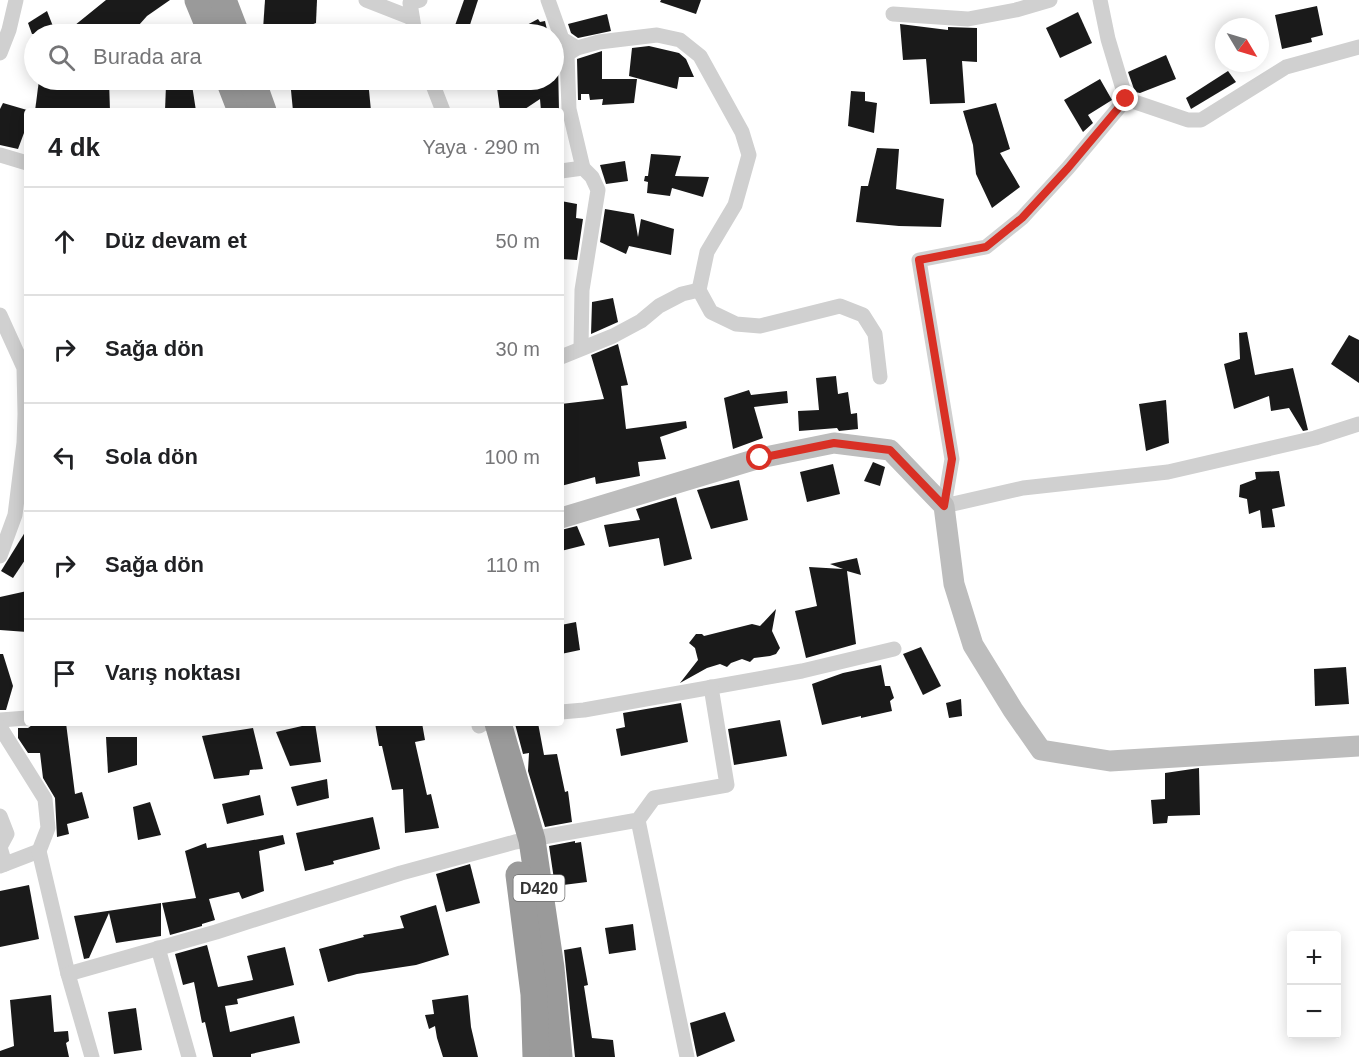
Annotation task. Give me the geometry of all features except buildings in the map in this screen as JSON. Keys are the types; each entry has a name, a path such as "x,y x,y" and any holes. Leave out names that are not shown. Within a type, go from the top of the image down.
{"highway":[{"path":"198,0 208,24"},
{"path":"224,0 232,24"},
{"path":"233,90 241,108"},
{"path":"256,90 262,108"},
{"name":"D420","path":"486,726 523,841 551,968 559,1057"},
{"name":"D420","path":"523,841 536,1057"}],"street":[{"path":"0,53 9,30 16,0"},
{"path":"366,0 412,18"},
{"path":"413,24 410,3 420,0"},
{"path":"548,0 557,24"},
{"path":"893,14 968,20 1050,0"},
{"path":"1100,0 1108,39 1126,99"},
{"path":"581,348 582,290 598,190 592,177 583,168 569,109 567,54 577,48 599,42 657,35 680,40 700,56 741,132 749,156 735,205 707,252 699,290 711,312 736,324 760,326 840,306 863,315 875,334 880,377"},
{"path":"564,40 577,48"},
{"path":"1126,99 1188,120 1201,120 1286,67 1359,47"},
{"path":"435,90 442,108"},
{"path":"1126,99 1022,218 986,247 919,260 952,459 944,506 954,584 973,645 1012,710 1041,750 1110,761 1359,746"},
{"path":"0,155 24,162"},
{"path":"564,171 583,168"},
{"path":"564,356 613,336 641,321 659,306 699,290"},
{"path":"0,315 24,368"},
{"path":"944,506 1023,488 1168,472 1315,438 1359,424"},
{"path":"564,517 760,458 834,443 890,450 944,506"},
{"path":"0,556 21,516 24,461"},
{"path":"564,712 802,671 894,649"},
{"path":"68,974 401,873 523,841 638,820 654,798 727,785 711,687"},
{"path":"0,720 24,718"},
{"path":"0,727 45,799 48,828 39,851 68,974 92,1057"},
{"path":"0,816 7,834 0,847 2,865 39,851"},
{"path":"638,820 687,1057"},
{"path":"158,948 189,1057"}],"route":[{"path":"760,458 834,443 890,450 944,506 952,459 919,260 986,247 1022,218 1126,99"}]}
